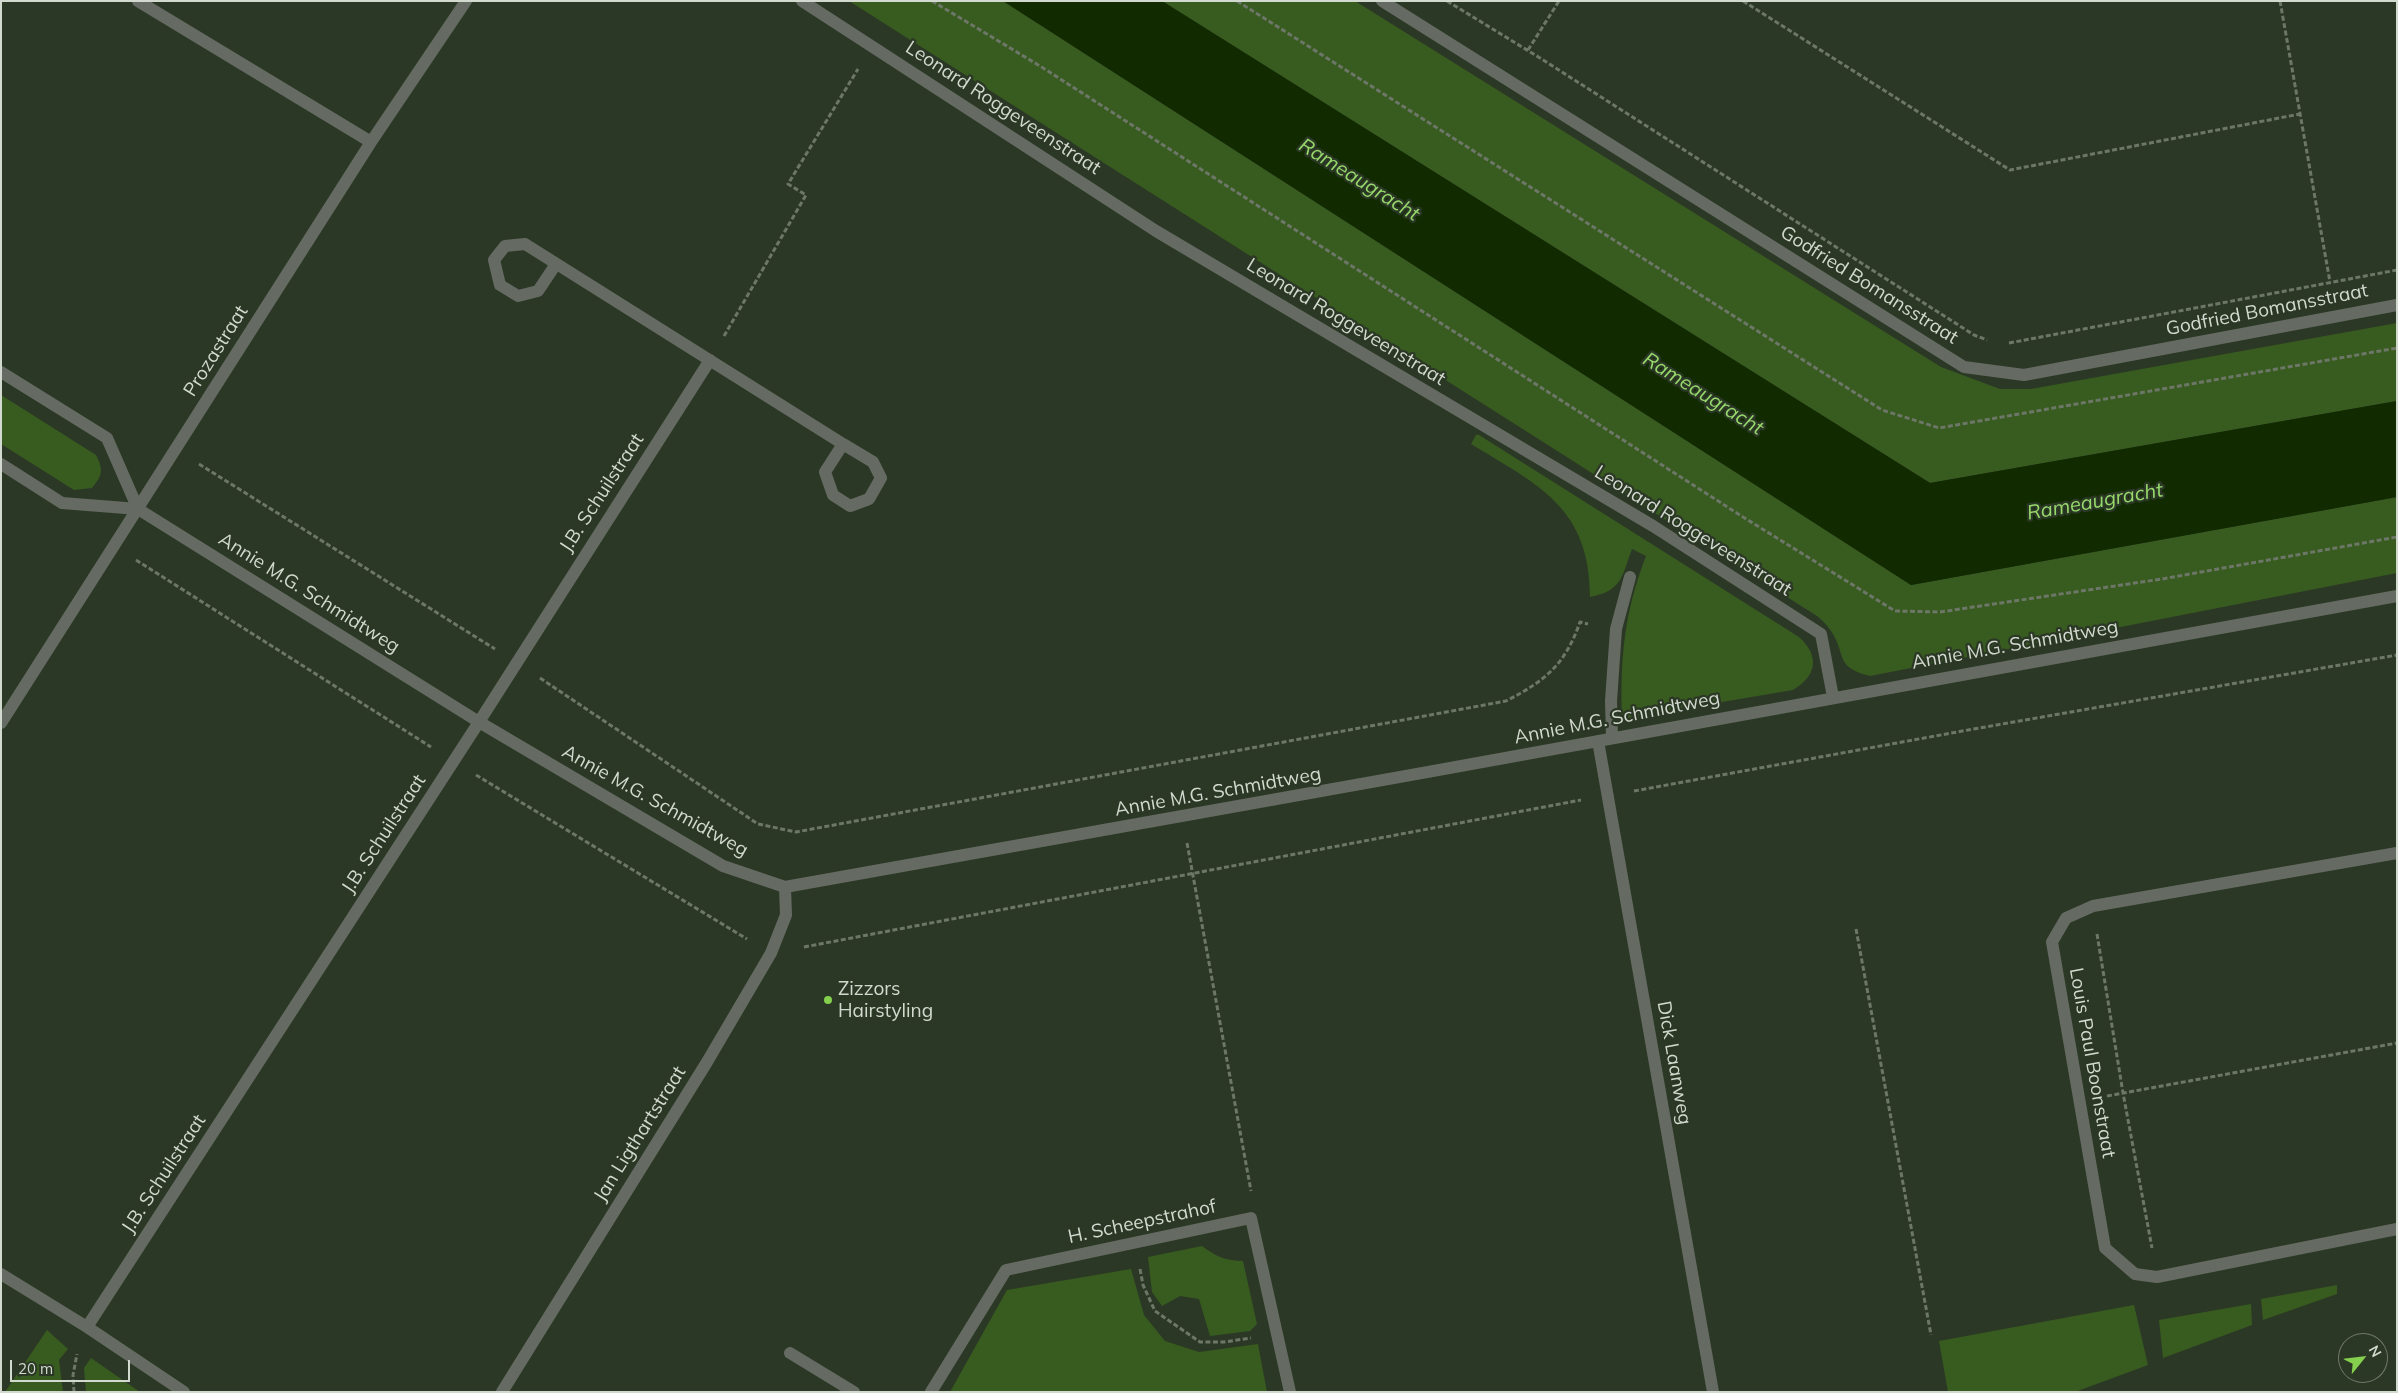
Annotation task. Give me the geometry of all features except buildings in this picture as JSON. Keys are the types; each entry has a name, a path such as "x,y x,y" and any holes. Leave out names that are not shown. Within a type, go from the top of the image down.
{"street":[{"path":"138,1 371,142"},
{"name":"Prozastraat","path":"1,723 371,142 466,1"},
{"name":"Leonard Roggeveenstraat","path":"802,1 873,45 1156,231 1653,526 1821,634 1833,697"},
{"name":"Godfried Bomansstraat","path":"1382,1 1964,367 2024,375 2397,305"},
{"path":"556,264 538,291 518,296 500,285 494,260 505,246 524,244 873,462 881,478 869,499 850,506 833,495 825,472 842,444"},
{"name":"J.B. Schuilstraat","path":"87,1327 479,722 710,360"},
{"path":"1,372 107,438 138,509"},
{"name":"Annie M.G. Schmidtweg","path":"1,464 62,502 138,509 479,722 723,866 785,887 1181,818 1833,697 2397,596"},
{"path":"1612,738 1611,701 1616,629 1630,577"},
{"name":"Dick Laanweg","path":"1598,741 1713,1392"},
{"name":"Louis Paul Boonstraat","path":"2397,853 2093,906 2066,918 2052,942 2104,1248 2135,1274 2157,1277 2397,1229"},
{"name":"Jan Ligthartstraat","path":"502,1392 707,1062 771,953 786,915 785,887"},
{"path":"1251,1218 1290,1392"},
{"name":"H. Scheepstrahof","path":"931,1392 1006,1270 1251,1218"},
{"path":"1,1274 87,1327 184,1392"},
{"path":"790,1353 854,1392"}],"path":[{"path":"932,1 1040,66 1743,517 1895,611 1950,611 2162,579 2397,537"},
{"path":"1448,1 1528,50 1974,335 1990,342"},
{"path":"1528,50 1559,1"},
{"path":"1743,1 2010,170 2300,114"},
{"path":"2280,1 2330,282"},
{"path":"710,360 806,195 788,184 873,45"},
{"path":"2008,344 2397,270"},
{"path":"176,449 516,662 758,824 796,832 1506,701 1535,686 1561,662 1580,622 1616,629"},
{"path":"1181,818 1252,1192 1251,1218"},
{"path":"2093,906 2123,1093 2157,1277"},
{"path":"1856,929 1932,1335"},
{"path":"2079,1101 2397,1043"},
{"path":"1134,1244 1143,1285 1155,1311 1200,1342 1224,1342 1278,1333"},
{"path":"74,1392 73,1375 76,1356 87,1327"}],"shaded area":[{"path":"849,1 1003,1 1911,585 2397,497 2397,573 1870,676 1859,672 1851,669 1846,664 1836,639 1817,616"},
{"path":"1162,1 1355,1 1941,367 2000,389 2031,389 2397,323 2397,401 1930,483"},
{"path":"1,395 96,455 101,473 92,488 74,490 1,444"},
{"path":"1476,435 1479,435 1799,637 1806,644 1813,658 1811,672 1807,678 1793,690 1622,719 1622,676 1625,636 1633,597 1646,556 1632,549 1623,574 1615,586 1609,591 1590,597 1588,566 1581,541 1570,520 1556,502 1538,487 1471,444"},
{"path":"1202,1246 1221,1257 1243,1261 1257,1324 1250,1331 1210,1336 1199,1299 1180,1296 1162,1306 1152,1292 1148,1257"},
{"path":"1131,1269 1144,1315 1165,1341 1199,1352 1258,1344 1267,1392 950,1392 1007,1290"},
{"path":"2337,1285 2337,1294 2263,1320 2261,1299"},
{"path":"2251,1304 2252,1325 2163,1358 2159,1320"},
{"path":"2134,1305 2148,1365 2075,1392 1948,1392 1939,1341"},
{"path":"47,1330 68,1349 59,1360 63,1392 5,1392"},
{"path":"91,1358 140,1392 86,1392 84,1368"}],"water":[{"name":"Rameaugracht","path":"1003,1 1162,1 1930,483 2397,401 2397,497 1911,585"}],"place":[{"name":"Zizzors Hairstyling","path":"828,1000"}]}
